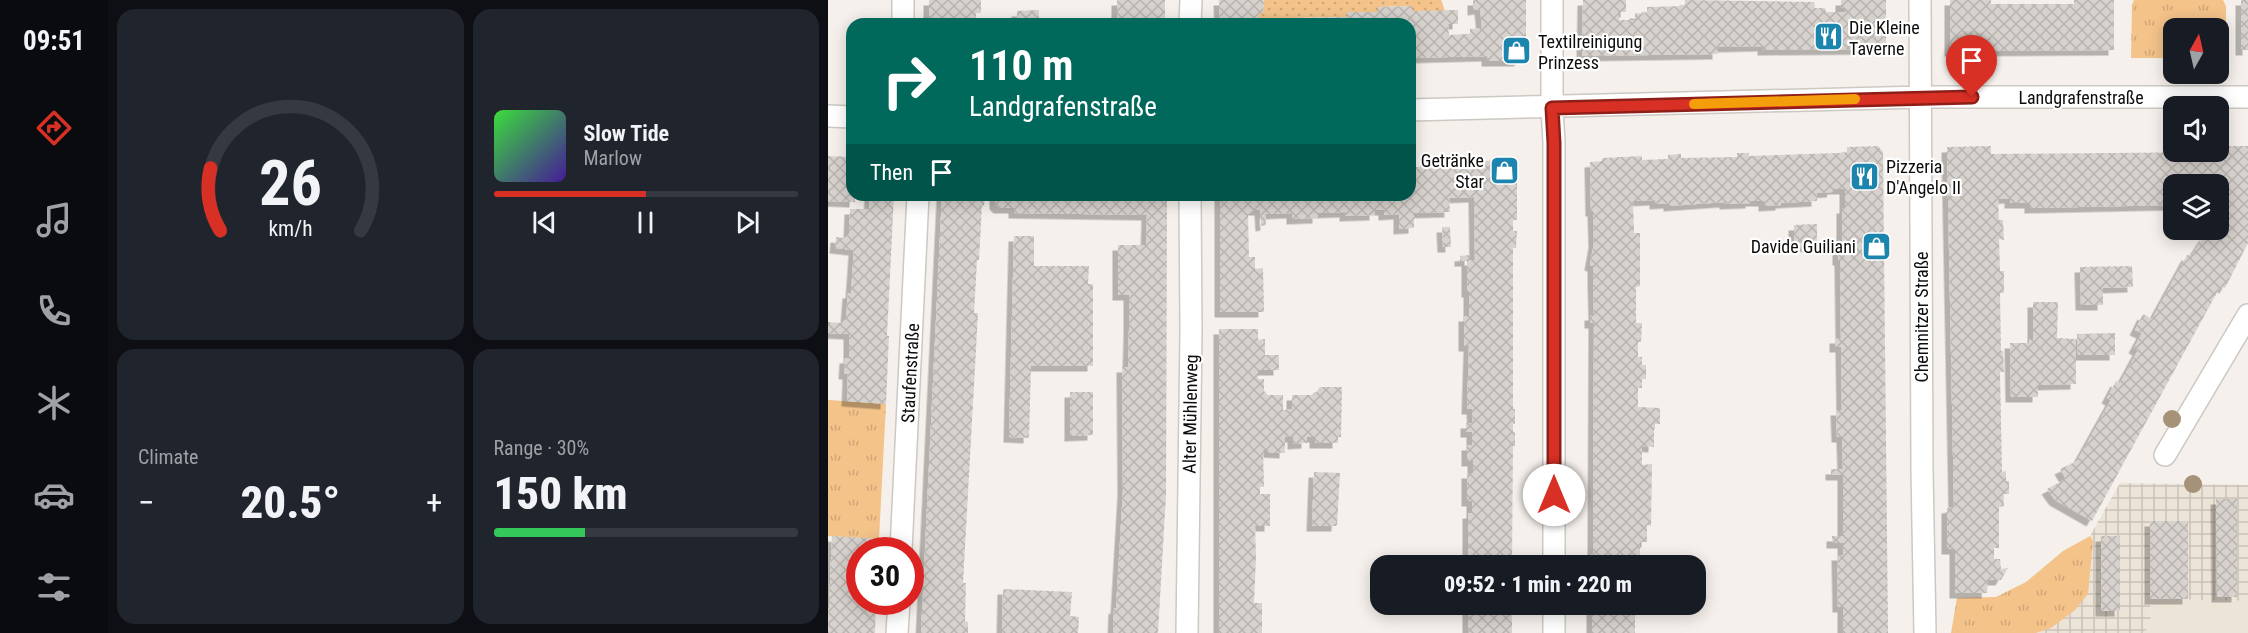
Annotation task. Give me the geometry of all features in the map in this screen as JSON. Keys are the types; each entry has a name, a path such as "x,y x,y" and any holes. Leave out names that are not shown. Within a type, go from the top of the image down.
{"street":[{"path":"903,0 903,18"},
{"path":"1191,0 1191,18"},
{"path":"1552,0 1554,555"},
{"name":"Chemnitzer Straße","path":"1920,0 1925,633"},
{"name":"Landgrafenstraße","path":"1416,110 1921,97 2248,98"},
{"path":"828,116 846,117"},
{"name":"Staufenstraße","path":"902,537 918,201"},
{"name":"Alter Mühlenweg","path":"1187,633 1191,331 1190,201"},
{"path":"2165,455 2248,315"},
{"path":"897,633 898,615"},
{"path":"1554,615 1554,633"}],"shaded area":[{"path":"2120,483 2248,485 2248,601 2150,599 2151,625 2143,633 2036,633 2051,628 2093,541 2090,536"},
{"path":"2150,599 2248,601 2248,633 2143,633 2151,624"}],"green space":[{"path":"1264,0 1441,0 1445,11 1412,11 1412,6 1378,7 1378,12 1347,12 1347,17 1259,18 1259,13 1263,12"},
{"path":"2134,0 2223,0 2226,6 2226,18 2163,18 2163,58 2131,58"},
{"path":"828,400 886,404 879,537 828,536"},
{"path":"2090,536 2093,541 2088,594 2075,610 2051,628 2036,633 1951,633 1957,598 1996,597 2026,582 2063,551"}],"building":[{"path":"929,0 981,0 981,13 976,13 976,18 929,18"},
{"path":"1117,0 1165,0 1165,18 1117,18"},
{"path":"1219,0 1264,0 1263,13 1259,13 1259,18 1220,18"},
{"path":"1473,0 1526,0 1526,54 1519,61 1487,61 1487,56 1416,58 1416,18 1290,18 1347,17 1347,12 1378,12 1378,7 1412,6 1412,11 1458,10 1458,24 1448,24 1449,35 1470,34 1470,29 1482,28 1480,9 1473,10"},
{"path":"1583,0 1626,0 1626,12 1619,12 1619,20 1635,20 1635,13 1647,14 1647,7 1685,6 1685,0 1814,2 1815,8 1825,8 1826,12 1845,12 1845,8 1841,7 1841,0 1886,0 1886,49 1763,50 1763,46 1718,47 1718,54 1582,56"},
{"path":"1950,0 1991,0 1991,4 2074,4 2074,0 2114,0 2114,50 1950,51"},
{"path":"2241,0 2248,0 2248,50 2241,50"},
{"path":"1039,10 1039,18 1017,18 1017,11"},
{"path":"1878,146 1883,152 1888,633 1843,633 1843,607 1838,607 1837,555 1843,555 1843,543 1832,543 1832,536 1843,536 1843,475 1831,475 1831,469 1843,469 1842,437 1837,437 1836,410 1842,410 1841,347 1835,347 1835,338 1841,338 1838,248 1842,248 1842,208 1845,208 1845,189 1817,193 1817,201 1764,206 1764,201 1669,206 1669,203 1655,204 1655,200 1633,201 1634,233 1640,233 1640,286 1636,287 1636,323 1642,323 1638,357 1642,357 1642,365 1646,365 1646,379 1642,379 1642,388 1638,388 1638,407 1660,408 1660,424 1654,424 1654,447 1642,446 1642,465 1652,464 1651,526 1647,525 1647,542 1640,542 1640,555 1591,555 1593,554 1594,323 1590,323 1590,315 1594,315 1593,266 1590,265 1594,242 1590,162 1602,161 1602,158 1642,156 1642,160 1668,159 1668,155 1681,154 1681,158 1737,157 1737,153 1749,153 1749,156 1847,153 1847,147"},
{"path":"1991,146 1991,154 2163,152 2163,162 2229,162 2229,146 2248,146 2248,243 2225,288 2221,286 2214,298 2092,521 2055,500 2047,489 2066,479 2060,469 2077,461 2111,400 2107,398 2116,381 2120,383 2138,350 2134,348 2142,333 2135,330 2143,314 2152,319 2187,255 2191,256 2202,240 2229,240 2229,174 2163,174 2163,205 2030,208 2030,203 2010,203 2010,198 1998,199 1999,220 2003,220 2004,240 1999,239 2000,271 2004,271 2004,293 2000,293 2001,351 2003,351 2004,372 2000,372 2002,472 2006,471 2009,494 2003,494 2004,506 1999,507 1999,548 1994,548 1994,559 2000,559 2001,569 2008,568 2001,580 1988,580 1987,593 1955,593 1955,549 1947,549 1947,508 1954,507 1947,147"},
{"path":"828,156 846,157 846,201 855,202 828,201"},
{"path":"1513,160 1517,164 1517,220 1513,220 1513,231 1517,231 1516,248 1513,248 1513,409 1515,409 1515,424 1513,424 1513,432 1515,432 1515,446 1513,446 1512,555 1468,555 1468,513 1472,513 1472,501 1467,501 1467,473 1473,473 1473,461 1467,461 1467,445 1472,445 1472,432 1466,432 1466,423 1473,423 1472,409 1467,409 1469,346 1464,346 1464,316 1469,316 1467,261 1460,261 1460,256 1470,255 1470,260 1475,260 1474,197 1449,198 1450,212 1414,213 1414,228 1399,229 1399,214 1384,215 1384,210 1375,210 1375,215 1345,216 1345,212 1318,213 1318,218 1292,219 1292,213 1265,214 1266,225 1261,226 1260,210 1254,210 1248,214 1249,257 1255,257 1255,269 1263,268 1264,312 1220,312 1220,201 1416,201 1416,167 1420,167 1420,163 1433,163 1433,166 1480,164 1480,161"},
{"path":"870,201 894,201 886,404 847,401 848,374 844,374 845,358 849,358 849,334 828,333 828,322 841,323 846,319 848,293 851,293 854,250 835,248 836,237 845,238 849,234 850,209 869,209"},
{"path":"942,201 984,201 984,206 982,205 974,313 978,313 963,583 966,583 965,621 968,622 968,633 921,633 922,615 924,615 924,570"},
{"path":"995,201 1167,201 1166,495 1158,633 1113,633 1123,490 1122,367 1128,367 1129,330 1129,295 1118,295 1118,245 1146,245 1147,215 1014,213 1014,208 999,208"},
{"path":"1817,224 1817,246 1794,247 1794,225"},
{"path":"1442,227 1450,227 1451,247 1443,247"},
{"path":"1014,236 1034,236 1034,266 1089,266 1088,284 1093,284 1093,366 1031,366 1029,438 1009,437"},
{"path":"2132,266 2133,287 2103,288 2103,305 2081,305 2080,267"},
{"path":"2033,302 2058,302 2057,338 2076,339 2076,384 2038,385 2038,397 2011,397 2010,343 2029,343 2029,339 2033,339"},
{"path":"1219,329 1258,329 1258,340 1265,339 1265,355 1279,355 1279,370 1258,370 1258,379 1264,379 1264,391 1268,395 1283,395 1283,410 1292,409 1292,395 1314,395 1320,387 1342,387 1341,437 1338,437 1338,443 1315,443 1315,437 1307,437 1307,443 1293,444 1293,437 1285,437 1285,453 1263,450 1264,487 1260,487 1260,494 1270,494 1270,526 1255,526 1254,603 1262,603 1262,633 1219,633"},
{"path":"2115,333 2115,355 2078,355 2077,334"},
{"path":"1070,392 1093,392 1093,435 1070,436"},
{"path":"1314,472 1340,473 1337,526 1312,526"},
{"path":"2216,499 2237,499 2237,597 2217,597"},
{"path":"2150,521 2188,521 2188,599 2150,599"},
{"path":"832,536 848,537 846,615 876,615 875,633 830,633 828,631"},
{"path":"2101,536 2120,536 2120,611 2101,611"},
{"path":"1003,589 1072,592 1070,616 1079,617 1078,633 1002,633"},
{"path":"1468,615 1512,615 1512,633 1468,633"},
{"path":"1592,615 1635,615 1635,633 1592,633"}],"slow traffic":[{"path":"1694,104 1855,99"}],"place":[{"name":"Die Kleine Taverne","path":"1828,37"},
{"name":"Textilreinigung Prinzess","path":"1517,51"},
{"name":"Getränke Star","path":"1505,170"},
{"name":"Pizzeria D'Angelo II","path":"1865,176"},
{"name":"Davide Guiliani","path":"1877,246"}],"route":[{"path":"1554,495 1554,143 1552,108 1972,97"}]}
